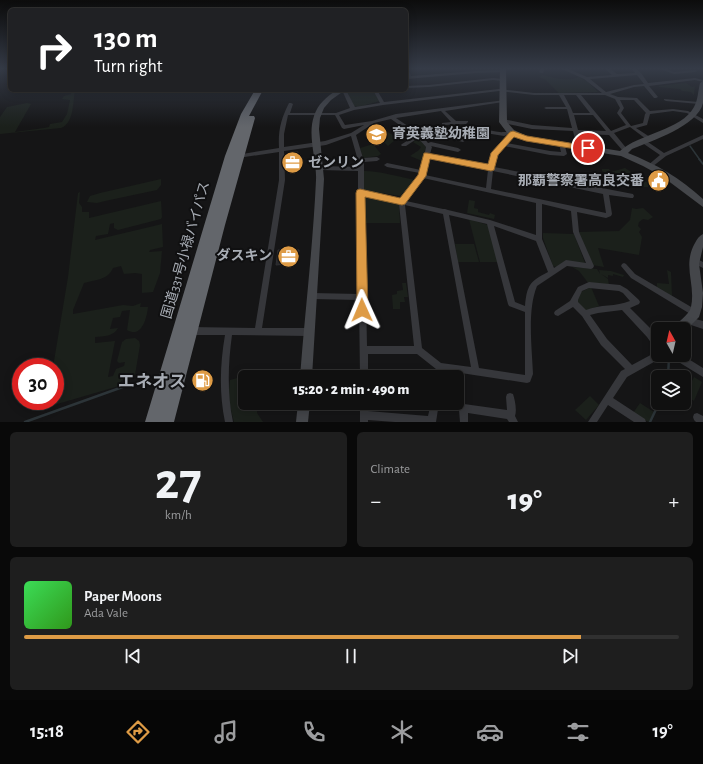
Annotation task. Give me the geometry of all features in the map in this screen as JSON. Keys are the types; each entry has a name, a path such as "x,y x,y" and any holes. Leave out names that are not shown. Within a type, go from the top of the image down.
{"highway":[{"name":"国道331号小禄バイパス","path":"166,422 245,114 259,92"},
{"name":"国道331号小禄バイパス","path":"153,422 235,156 253,115 266,92"}],"street":[{"path":"503,88 503,121 504,125 512,133 526,138 580,147 624,152 676,180 700,197 703,204"},
{"path":"597,88 604,94 617,98 635,99 649,113"},
{"path":"286,114 336,114 353,109 436,96 503,91 534,94 604,94 633,88"},
{"path":"648,88 656,97"},
{"path":"702,88 698,109 703,121"},
{"path":"306,370 321,168 315,124 317,115 328,99 340,92"},
{"path":"344,92 353,109"},
{"path":"378,92 383,104"},
{"path":"561,94 569,108 580,147"},
{"path":"577,94 624,152"},
{"path":"617,98 622,108 619,113 631,127 664,155"},
{"path":"666,100 698,109"},
{"path":"336,114 344,127 392,117 503,102"},
{"path":"258,331 282,180 281,134 286,114 291,104"},
{"path":"546,108 569,108"},
{"path":"649,113 673,110 688,112 698,109"},
{"path":"624,152 683,121 698,109"},
{"path":"442,110 454,122"},
{"path":"503,121 532,128 610,133 645,124 647,114 649,113"},
{"path":"571,114 594,114"},
{"path":"392,117 419,137 429,147 422,174 402,202 418,350"},
{"path":"235,156 318,144 353,134 372,122"},
{"path":"444,124 466,122"},
{"path":"479,130 504,134 512,133"},
{"path":"488,191 494,155 512,133"},
{"path":"353,134 361,160 360,193 364,370"},
{"path":"404,145 419,137 439,134 463,140"},
{"path":"650,166 664,155 701,139"},
{"path":"427,145 431,144 458,150"},
{"path":"502,144 550,153 564,154 562,144"},
{"path":"427,155 631,196"},
{"path":"361,160 377,159"},
{"path":"387,165 488,191 606,216 609,214 606,192"},
{"path":"321,168 361,169"},
{"path":"360,193 490,222 539,239"},
{"path":"539,202 539,239 552,273"},
{"path":"363,350 418,350 440,367 527,379 529,374 528,310 533,287 536,282 566,263 591,266 576,232 574,210"},
{"path":"445,211 476,372"},
{"path":"490,222 512,304 528,310"},
{"path":"703,238 697,246 693,260 699,281 695,313 688,321 703,325"},
{"path":"693,260 703,265"},
{"path":"624,266 633,276 695,313"},
{"path":"558,313 574,303 578,292 587,286 620,288 636,302 625,308 602,309 585,314"},
{"path":"312,296 362,297"},
{"path":"574,303 585,314 604,342 630,369"},
{"path":"625,308 651,335"},
{"path":"190,331 309,332"},
{"path":"229,331 225,357 224,401 229,422"},
{"path":"592,422 624,374 630,369 651,360"},
{"path":"686,362 703,373"},
{"path":"464,408 512,419 510,397"},
{"path":"607,399 642,422"},
{"path":"302,422 303,410"},
{"path":"364,419 432,421 434,410"},
{"path":"463,410 464,422"}],"shaded area":[{"path":"554,88 594,88 598,92 559,93"},
{"path":"666,88 695,88 694,95 691,92 682,91 680,89"},
{"path":"72,92 75,92 71,117 61,128 0,134 0,117 7,107 27,103 31,104 15,132 49,127 50,124 62,122 67,114 70,100 62,99 64,96 71,94"},
{"path":"347,92 375,92 380,101 358,107 353,106"},
{"path":"388,132 394,136 398,134 401,135 388,146 379,137"},
{"path":"419,138 426,147 422,161 410,156 421,147 413,142"},
{"path":"373,144 381,154 378,156 363,158 360,148"},
{"path":"625,168 648,183 648,187 643,187 636,181 618,183 609,181 606,178 605,173 602,171 602,169 609,169 611,172"},
{"path":"364,171 383,173 416,180 400,196 382,193 381,195 364,190"},
{"path":"161,179 161,185 157,190 97,203 87,202 90,196"},
{"path":"80,192 79,203 82,207 82,212 89,212 89,218 161,201 161,219 118,230 114,228 114,223 110,224 108,234 96,236 95,240 162,224 163,247 150,250 149,252 162,251 160,273 153,292 142,293 142,274 124,274 121,266 113,268 105,277 84,283 73,310 73,314 123,305 133,306 141,303 140,307 148,307 143,326 136,332 127,330 130,310 122,311 120,317 113,318 110,329 118,328 114,333 108,336 95,337 95,343 115,341 108,377 113,376 116,369 124,366 125,362 119,363 117,361 122,342 126,339 135,338 139,341 140,345 135,375 121,381 119,386 64,402 64,358 54,358 68,277 78,193"},
{"path":"366,196 397,203 399,205 400,223 365,223 364,198"},
{"path":"469,200 475,201 474,208 478,209 478,212 495,215 494,219 467,213"},
{"path":"632,208 643,208 653,217 648,220 643,219 639,222 638,226 641,229 639,232 642,237 639,255 598,248 604,267 592,265 578,232 619,231 630,220"},
{"path":"469,219 488,225 498,262 480,262"},
{"path":"543,233 574,234 585,263 556,267 553,266 543,238"},
{"path":"455,244 474,244 479,262 458,262"},
{"path":"572,267 597,269 600,274 599,270 611,271 624,275 623,277 613,274 613,276 608,275 608,278 601,274 608,279 609,285 589,284 579,271"},
{"path":"667,270 671,272 672,296 657,287 657,283 669,284"},
{"path":"402,283 406,283 408,297 404,297 405,302 400,302 400,309 393,309 392,295 397,294 397,291 403,290"},
{"path":"591,287 599,306 585,311 577,302 581,292"},
{"path":"694,377 702,382 694,401 691,399 691,383"},
{"path":"238,378 238,410 257,410 257,413 263,422 234,422 228,398 230,380"},
{"path":"590,396 599,405 586,420 575,410"},
{"path":"640,403 654,412 649,422 639,418 633,413"}],"building":[{"name":"ゼンリン","path":"290,152 298,152 299,170 286,171 286,156 290,156"},
{"name":"那覇警察署高良交番","path":"658,176 666,181 662,187 656,187 649,183"},
{"name":"ダスキン","path":"278,250 299,250 298,261 286,261 286,264 276,265"}],"waterway":[{"path":"690,146 700,160"},
{"path":"699,159 703,164"},
{"path":"668,370 669,362"},
{"path":"25,422 131,384"},
{"path":"650,422 656,410"}],"place":[{"name":"育英義塾幼稚園","path":"377,134"},
{"name":"ゼンリン","path":"292,163"},
{"name":"那覇警察署高良交番","path":"659,181"},
{"name":"ダスキン","path":"288,256"},
{"name":"エネオス","path":"202,381"}],"route":[{"path":"362,310 360,193 402,202 422,176 427,155 491,168 494,155 513,133 526,138 588,148"}]}
